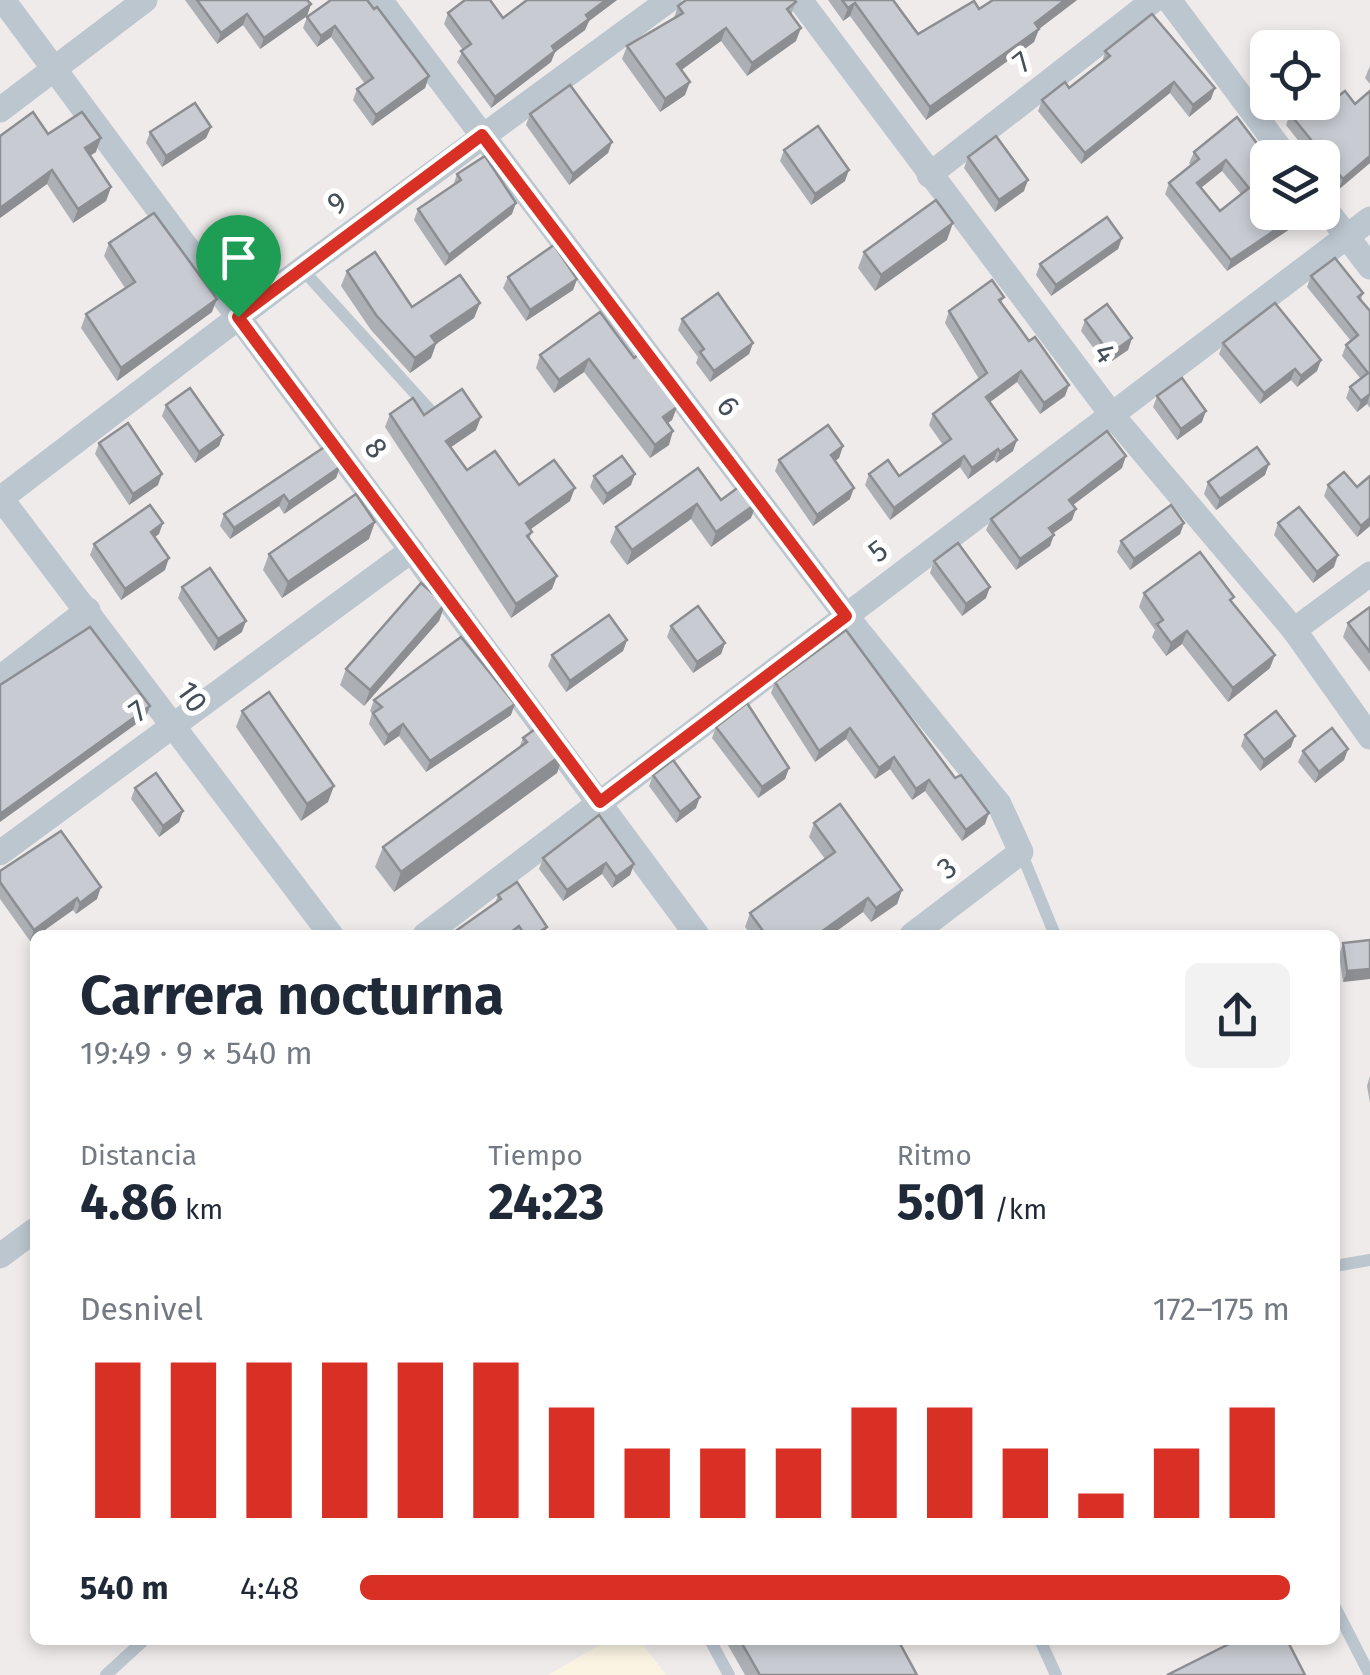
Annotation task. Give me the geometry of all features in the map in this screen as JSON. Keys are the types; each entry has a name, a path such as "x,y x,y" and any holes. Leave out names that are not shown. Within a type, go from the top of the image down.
{"street":[{"name":"8","path":"3,0 693,930"},
{"path":"0,110 145,0"},
{"name":"6","path":"380,0 846,616 999,804 1020,852"},
{"name":"9","path":"0,498 482,135 669,0"},
{"name":"4","path":"800,0 1112,415 1294,630 1370,737"},
{"name":"7","path":"929,175 1154,0"},
{"path":"1169,0 1274,140"},
{"name":"5","path":"432,930 1370,219"},
{"path":"1340,227 1370,267"},
{"name":"10","path":"0,498 327,930"},
{"name":"7","path":"0,853 412,550"},
{"path":"1294,630 1370,574"},
{"path":"0,678 88,610"},
{"name":"3","path":"919,930 1020,852"},
{"path":"0,1256 30,1234"}],"lane":[{"path":"302,269 430,410"},
{"path":"1020,852 1053,930"},
{"path":"1340,1265 1370,1260"},
{"path":"1340,1617 1370,1675"},
{"path":"106,1675 139,1645"},
{"path":"713,1645 729,1675"},
{"path":"1042,1645 1056,1675"}],"shaded area":[{"path":"599,1645 644,1645 666,1675 548,1675"}],"building":[{"path":"197,0 307,0 311,4 264,38 247,14 221,33"},
{"path":"331,0 367,0 374,9 377,7 429,76 376,115 357,89 373,78 335,26 321,36 307,17"},
{"path":"465,0 490,0 503,18 527,0 606,0 586,15 589,19 552,46 555,51 495,97 461,51 471,44 448,13"},
{"path":"686,0 794,0 787,9 801,28 752,63 726,28 677,64 690,82 665,99 627,46 683,13 678,6"},
{"path":"842,0 893,0 918,34 974,1 979,9 993,0 1065,0 1035,23 1039,29 930,107 855,3 848,8"},
{"path":"1152,14 1215,88 1193,105 1174,82 1085,153 1042,100 1065,82 1069,88 1110,56 1105,51"},
{"path":"570,85 612,142 573,174 530,114"},
{"path":"1345,91 1355,104 1370,91 1370,156 1343,179 1340,140 1311,140 1295,120 1340,120 1340,95"},
{"path":"195,103 211,127 166,156 150,132"},
{"path":"33,112 48,134 82,112 101,138 85,148 111,187 78,209 52,170 0,208 0,136"},
{"path":"1237,117 1254,140 1250,140 1250,230 1275,230 1231,260 1169,183 1199,159 1194,152","holes":["1226,160 1249,188 1220,211 1197,183"]},
{"path":"818,126 849,170 815,194 784,150"},
{"path":"996,136 1028,180 999,200 968,157"},
{"path":"485,156 516,203 449,255 418,209 461,180 457,174"},
{"path":"936,200 953,223 881,275 864,252"},
{"path":"154,213 217,299 121,368 86,314 135,282 109,243"},
{"path":"1107,217 1122,238 1056,285 1040,264"},
{"path":"554,245 577,279 530,310 508,277"},
{"path":"375,252 412,307 460,275 480,303 431,336 436,343 415,358 376,315 347,271"},
{"path":"1335,258 1363,293 1358,297 1370,311 1370,394 1361,401 1350,387 1368,373 1346,345 1358,335 1311,276"},
{"path":"992,280 1004,297 999,300 1029,341 1035,337 1069,385 1044,403 1021,371 986,397 1017,440 972,468 964,456 894,508 869,474 888,460 899,476 951,439 933,414 987,373 949,311"},
{"path":"718,293 753,343 714,371 700,352 704,349 682,319"},
{"path":"1275,303 1321,360 1301,376 1295,369 1264,393 1223,343"},
{"path":"1107,304 1132,338 1110,354 1085,320"},
{"path":"600,312 634,358 639,354 677,407 663,417 673,431 655,445 589,359 559,380 540,355"},
{"path":"1182,378 1206,411 1181,429 1157,396"},
{"path":"190,388 223,435 199,452 166,405"},
{"path":"462,389 481,417 446,441 467,470 495,451 519,485 554,460 575,488 526,523 532,532 527,536 557,576 516,604 390,414 413,398 424,415"},
{"path":"128,423 162,474 133,494 99,443"},
{"path":"828,425 843,446 831,455 854,488 817,515 779,460"},
{"path":"1107,431 1126,456 1069,500 1076,509 1049,528 1054,535 1020,559 991,519"},
{"path":"326,446 340,467 289,502 284,495 234,528 224,514"},
{"path":"1257,447 1269,464 1220,499 1208,482"},
{"path":"622,456 635,474 607,494 594,476"},
{"path":"698,468 721,500 743,484 757,503 716,532 697,504 632,550 616,527"},
{"path":"1344,472 1357,487 1370,476 1370,518 1361,526 1328,485"},
{"path":"356,494 375,522 288,582 269,554"},
{"path":"150,505 163,523 151,532 169,558 125,589 94,544"},
{"path":"1171,505 1184,523 1134,559 1121,541"},
{"path":"1299,507 1338,555 1317,572 1278,523"},
{"path":"958,543 990,587 966,604 934,561"},
{"path":"1200,552 1234,597 1230,600 1275,655 1233,688 1187,631 1171,643 1157,624 1163,620 1144,593"},
{"path":"210,568 246,621 218,639 182,587"},
{"path":"421,583 445,604 370,690 346,669"},
{"path":"698,606 725,643 697,662 671,626"},
{"path":"1370,607 1370,652 1348,623"},
{"path":"609,615 627,640 570,681 552,655"},
{"path":"90,627 150,706 0,814 0,685"},
{"path":"846,630 955,778 961,775 989,813 966,830 929,780 916,789 894,757 879,768 850,728 819,751 775,682"},
{"path":"461,637 515,704 430,761 403,724 388,735 373,713 382,707 374,700"},
{"path":"269,692 334,786 307,804 242,711"},
{"path":"747,703 789,768 762,787 716,727"},
{"path":"1276,711 1295,736 1264,760 1245,735"},
{"path":"542,724 564,753 401,872 383,847 527,742 523,738"},
{"path":"1332,728 1348,749 1319,772 1303,751"},
{"path":"673,760 700,797 680,812 653,775"},
{"path":"156,773 183,811 163,826 135,788"},
{"path":"840,804 902,890 876,908 868,898 824,930 762,930 750,913 835,852 814,823"},
{"path":"599,815 634,864 616,877 606,863 567,890 543,858"},
{"path":"61,831 101,887 80,903 77,898 34,930 0,882 0,871"},
{"path":"517,882 547,927 457,930 501,899 498,895"},
{"path":"1370,940 1370,969 1347,971 1343,943"},
{"path":"743,1645 901,1645 917,1675 760,1675"},
{"path":"1227,1645 1290,1645 1305,1675 1167,1675"}],"route":[{"path":"482,135 846,616 600,802 238,317 482,135"}]}
